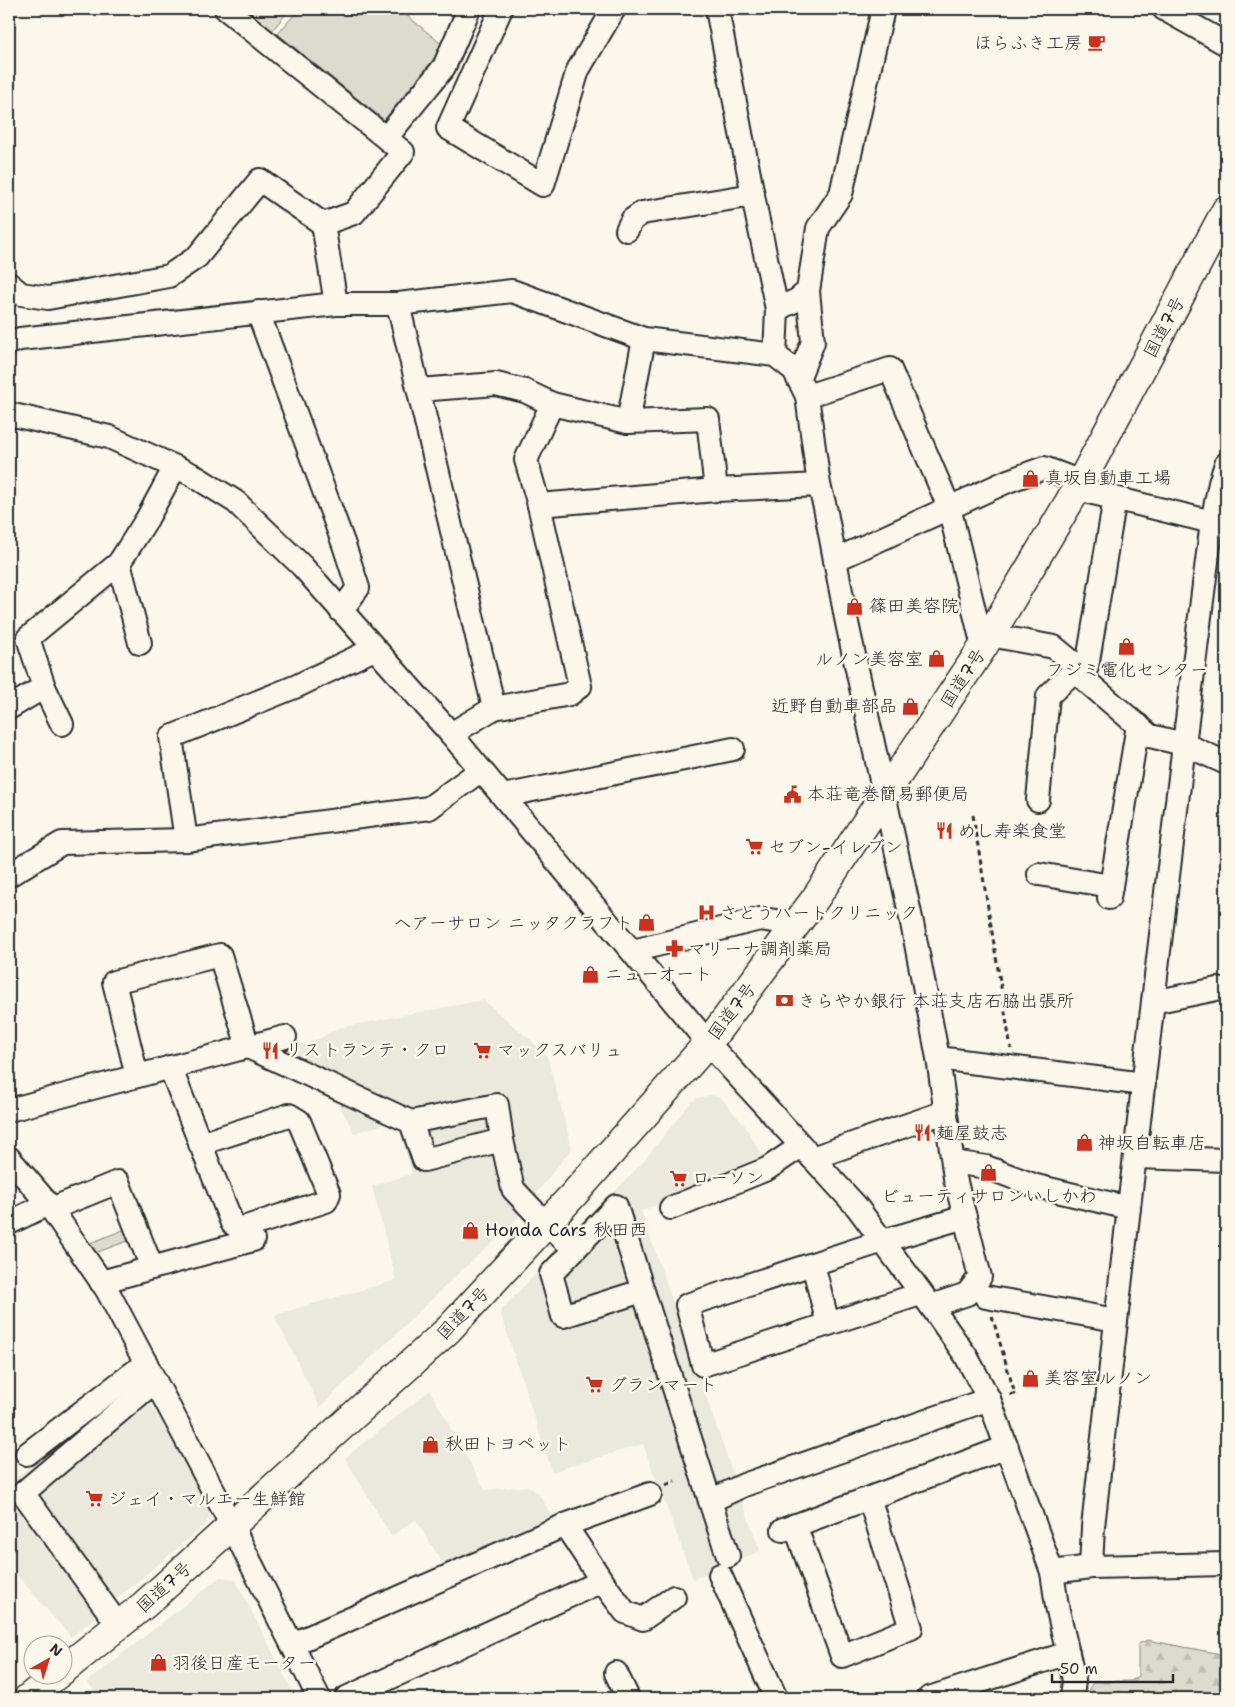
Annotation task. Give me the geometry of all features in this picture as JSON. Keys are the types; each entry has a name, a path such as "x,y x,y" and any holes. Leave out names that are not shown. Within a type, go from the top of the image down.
{"highway":[{"name":"国道7号","path":"72,1663 144,1605 448,1330 708,1043 796,924 885,796 986,641 1079,486 1226,210"},
{"path":"28,1698 46,1684"}],"street":[{"path":"226,9 402,152 354,213 323,224"},
{"path":"386,138 444,67 469,9"},
{"path":"501,9 448,128 543,185 578,70 614,9"},
{"path":"717,9 777,309 775,355"},
{"path":"803,387 813,342 808,291 818,228 841,194 883,9"},
{"path":"1164,9 1226,44"},
{"path":"9,284 22,294 48,298 169,276 197,257 260,180 323,224 336,304"},
{"path":"627,230 632,220 642,213 753,195"},
{"path":"9,343 20,339 258,312 336,304 398,304 512,291 644,339 775,355 794,370 803,387 819,485 825,506 849,632 910,914 938,1058 955,1178 965,1217 980,1277 967,1294 926,1300 828,1324 703,1365 687,1304 883,1241 965,1217"},
{"path":"777,309 797,300 808,291"},
{"path":"398,304 494,708"},
{"path":"258,312 358,588 341,611"},
{"path":"628,422 644,339"},
{"path":"803,387 890,369 949,507 986,641 1054,647 1080,670 1085,680 1150,736 1184,744 1226,763"},
{"path":"419,390 496,384 525,391 552,404 628,422 708,419 716,490"},
{"path":"451,734 494,708 570,694 580,686 539,505 526,460 552,404"},
{"path":"9,414 109,437 192,474 236,502 302,566 451,734 708,1043 856,1207 883,1241 966,1356 989,1399 1052,1572 1057,1606 1074,1680 1072,1698"},
{"path":"62,724 44,687 28,638 119,563 147,520 175,467"},
{"path":"835,560 1008,481 1044,468 1079,486 1115,498 1212,522"},
{"path":"1091,1567 1093,1527 1116,1320 1184,744 1212,522 1224,478"},
{"path":"539,505 716,490 819,485"},
{"path":"1038,800 1048,696 1080,670 1087,667 1115,498"},
{"path":"119,563 140,642"},
{"path":"186,840 171,737 297,686 374,649"},
{"path":"9,708 44,687"},
{"path":"1039,874 1110,892 1138,725"},
{"path":"503,796 733,748"},
{"path":"9,875 62,843 186,840 429,808 481,770"},
{"path":"633,951 760,920 796,924"},
{"path":"138,1076 114,982 220,955 248,1046 411,1122 497,1105 502,1140 513,1189 546,1224 575,1249"},
{"path":"1153,1002 1217,989 1226,991"},
{"path":"9,1110 285,1037"},
{"path":"938,1058 1144,1084"},
{"path":"170,1067 200,1144 232,1223 240,1228 326,1201 329,1194 298,1121 289,1115 200,1144"},
{"path":"671,1208 806,1152 854,1143 945,1112"},
{"path":"411,1122 424,1160 502,1140"},
{"path":"1135,1157 1226,1160"},
{"path":"9,1158 49,1206 101,1282 232,1526 319,1698"},
{"path":"953,1162 986,1167 1036,1186 1129,1208"},
{"path":"9,1223 49,1206 118,1182 152,1268"},
{"path":"642,1291 563,1316 551,1274 616,1206 710,1502 724,1565 776,1698"},
{"path":"101,1282 253,1240"},
{"path":"813,1264 828,1324"},
{"path":"986,1297 1116,1320"},
{"path":"28,1454 150,1372"},
{"path":"119,1626 23,1493 150,1372"},
{"path":"710,1502 744,1485 989,1399"},
{"path":"869,1498 911,1628 842,1656 789,1528 869,1498 1007,1447"},
{"path":"293,1644 566,1525 650,1494"},
{"path":"566,1525 602,1581 626,1612 643,1619 674,1597"},
{"path":"1052,1572 1091,1567 1226,1564"},
{"path":"346,1698 602,1581"},
{"path":"929,1698 1068,1653"},
{"path":"616,1673 628,1698"}],"path":[{"path":"973,815 1014,1067"},
{"path":"986,1297 1015,1394 989,1399"}],"shaded area":[{"path":"483,1000 547,1056 572,1148 509,1228 461,1271 320,1407 274,1315 396,1280 372,1186 412,1174 397,1121 354,1133 340,1106 261,1056 319,1039 338,1028"},
{"path":"710,1095 721,1098 745,1126 762,1155 708,1181 703,1188 641,1211 760,1551 693,1579 643,1444 552,1472 500,1311 642,1163 691,1102"},
{"path":"136,1377 210,1508 209,1518 205,1525 72,1636 9,1566 9,1484"},
{"path":"430,1390 485,1490 528,1486 539,1494 555,1522 447,1570 416,1520 391,1536 345,1458"},
{"path":"220,1577 235,1579 296,1698 101,1698 87,1682"}],"green space":[{"path":"243,9 290,9 271,32"},
{"path":"299,9 399,9 444,46 384,120 278,34"},
{"path":"128,1228 133,1239 95,1253 88,1244"},
{"path":"1147,1640 1226,1655 1226,1698 1088,1698 1090,1687 1094,1682 1131,1681 1138,1676 1138,1644"}],"place":[{"name":"ほらふき工房","path":"1096,43"},
{"name":"真坂自動車工場","path":"1031,478"},
{"name":"篠田美容院","path":"855,606"},
{"name":"フジミ電化センター","path":"1127,647"},
{"name":"ルノン美容室","path":"937,659"},
{"name":"近野自動車部品","path":"911,706"},
{"name":"本荘竜巻簡易郵便局","path":"793,794"},
{"name":"めし寿楽食堂","path":"944,831"},
{"name":"セブン-イレブン","path":"754,847"},
{"name":"さとうハートクリニック","path":"706,913"},
{"name":"ヘアーサロン ニッタクラフト","path":"647,923"},
{"name":"マリーナ調剤薬局","path":"674,949"},
{"name":"ニューオート","path":"591,974"},
{"name":"きらやか銀行 本荘支店石脇出張所","path":"784,1001"},
{"name":"リストランテ・クロ","path":"271,1050"},
{"name":"マックスバリュ","path":"483,1050"},
{"name":"麺屋鼓志","path":"922,1133"},
{"name":"神坂自転車店","path":"1084,1143"},
{"name":"ビューティサロンいしかわ","path":"989,1173"},
{"name":"ローソン","path":"678,1178"},
{"name":"Honda Cars 秋田西","path":"471,1230"},
{"name":"美容室ルノン","path":"1030,1378"},
{"name":"グランマート","path":"595,1385"},
{"name":"秋田トヨペット","path":"431,1444"},
{"name":"ジェイ・マルエー生鮮館","path":"94,1499"},
{"name":"羽後日産モーター","path":"158,1663"}]}
